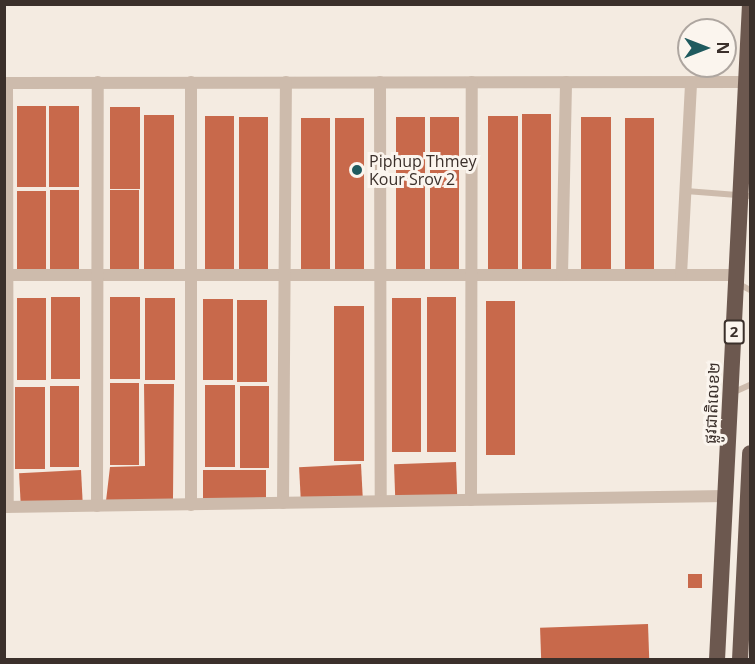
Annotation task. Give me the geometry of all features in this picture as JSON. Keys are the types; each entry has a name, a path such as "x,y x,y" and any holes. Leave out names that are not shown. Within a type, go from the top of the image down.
{"highway":[{"name":"ផ្លូវជាតិលេខ២","path":"717,660 731,393 746,196 746,82 750,4"},
{"path":"740,660 746,639 750,453"}],"street":[{"path":"726,496 6,507 6,82 746,82"},
{"path":"97,506 98,82"},
{"path":"191,82 191,505"},
{"path":"283,503 286,82"},
{"path":"380,82 381,501"},
{"path":"471,500 472,82"},
{"path":"561,275 566,82"},
{"path":"681,275 691,82"},
{"path":"6,275 681,275 741,283"}],"lane":[{"path":"686,191 746,196"},
{"path":"731,393 750,384"}],"building":[{"path":"17,106 46,106 46,187 17,187"},
{"path":"49,106 79,106 79,187 49,187"},
{"path":"110,107 140,107 140,189 110,189"},
{"path":"522,114 551,114 551,269 522,269"},
{"path":"144,115 174,115 174,270 144,270"},
{"path":"205,116 234,116 234,271 205,271"},
{"path":"488,116 518,116 518,270 488,270"},
{"path":"239,117 268,117 268,272 239,272"},
{"path":"396,117 425,117 425,272 396,272"},
{"path":"430,117 459,117 459,272 430,272"},
{"path":"581,117 611,117 611,272 581,272"},
{"path":"301,118 330,118 330,273 301,273"},
{"path":"335,118 364,118 364,273 335,273"},
{"path":"625,118 654,118 654,273 625,273"},
{"path":"50,190 79,190 79,272 50,272"},
{"path":"110,190 139,190 139,272 110,272"},
{"path":"17,191 46,191 46,273 17,273"},
{"path":"51,297 80,297 80,379 51,379"},
{"path":"110,297 140,297 140,379 110,379"},
{"path":"427,297 456,297 456,452 427,452"},
{"path":"17,298 46,298 46,380 17,380"},
{"path":"145,298 175,298 175,380 145,380"},
{"path":"392,298 421,298 421,452 392,452"},
{"path":"203,299 233,299 233,380 203,380"},
{"path":"237,300 267,300 267,382 237,382"},
{"path":"486,301 515,301 515,455 486,455"},
{"path":"334,306 364,306 364,461 334,461"},
{"path":"110,383 139,383 139,465 110,465"},
{"path":"144,384 174,384 173,499 106,501 110,467 145,466"},
{"path":"205,385 235,385 235,467 205,467"},
{"path":"50,386 79,386 79,467 50,467"},
{"path":"240,386 269,386 269,468 240,468"},
{"path":"15,387 45,387 45,469 15,469"},
{"path":"456,462 457,496 395,498 394,464"},
{"path":"361,464 363,497 301,500 299,467"},
{"path":"81,470 83,504 21,507 19,473"},
{"path":"203,470 266,470 266,502 203,502"},
{"path":"688,574 702,574 702,588 688,588"},
{"path":"648,624 649,660 541,660 540,628"}],"place":[{"name":"Piphup Thmey Kour Srov 2","path":"357,170"}]}
